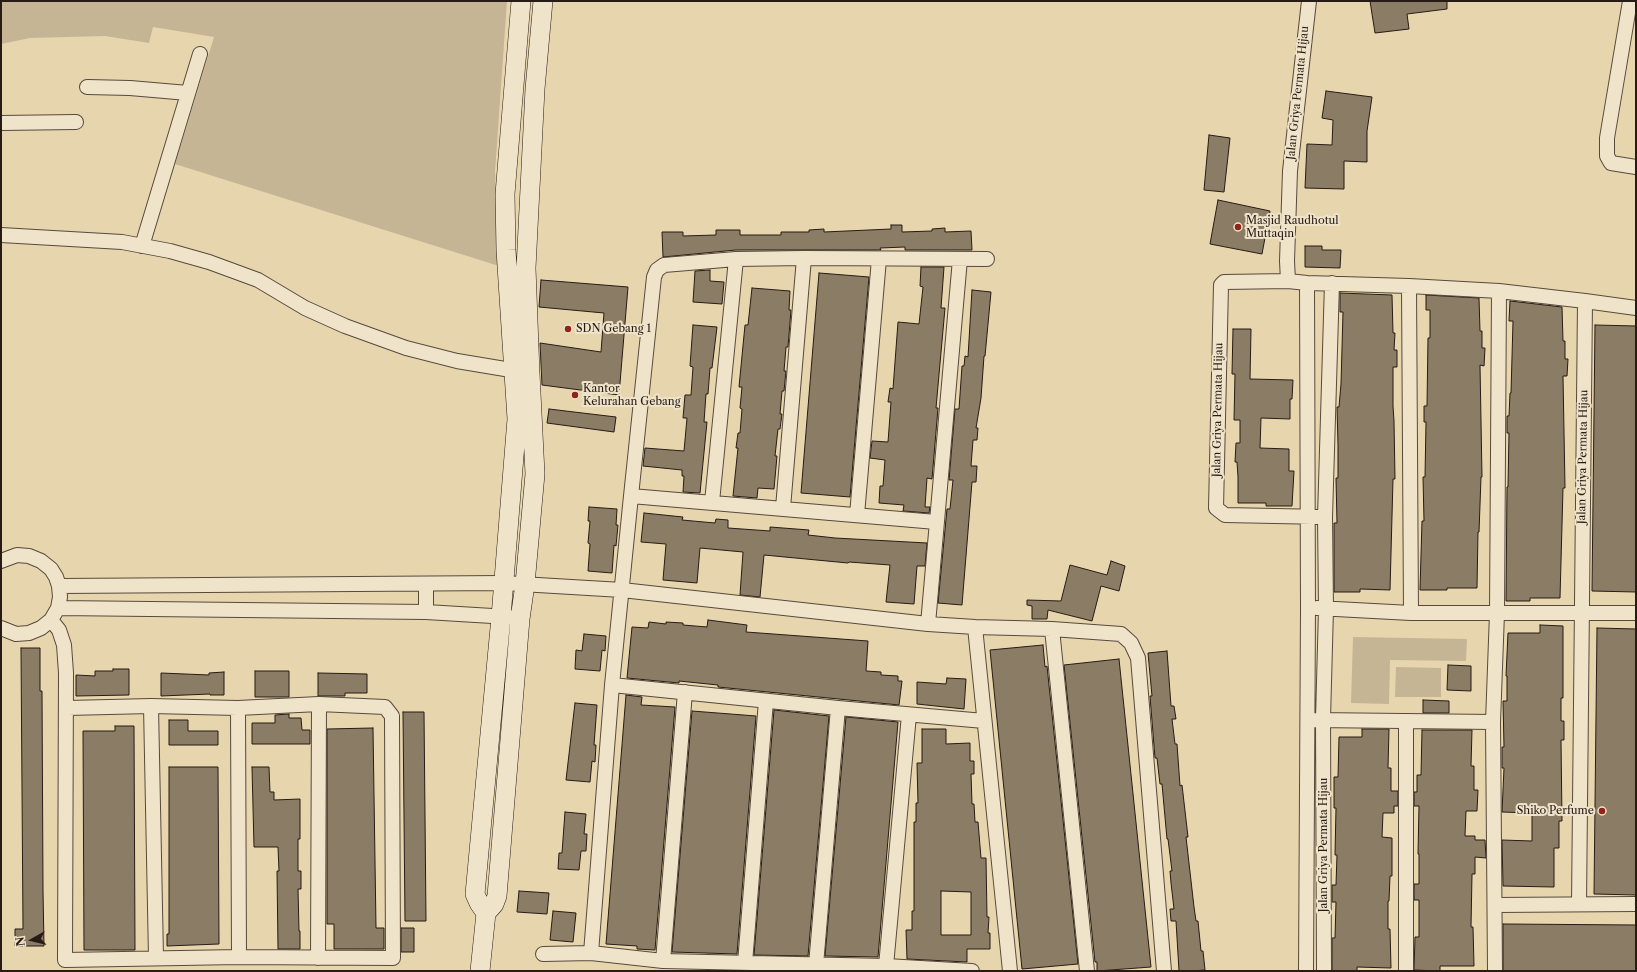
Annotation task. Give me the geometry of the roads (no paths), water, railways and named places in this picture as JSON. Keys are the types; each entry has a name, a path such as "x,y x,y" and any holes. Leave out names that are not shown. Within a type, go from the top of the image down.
{"street":[{"path":"510,618 525,584 536,474 506,243 505,194 521,1"},
{"path":"480,971 486,913 494,904 497,896 510,618 504,583 522,372 535,89 543,1"},
{"name":"Jalan Griya Permata Hijau","path":"1288,281 1287,260 1290,171 1309,1"},
{"path":"1630,1 1607,138 1607,156 1611,163 1636,167"},
{"path":"142,246 200,54"},
{"path":"87,87 130,88 188,94"},
{"path":"514,88 535,89"},
{"path":"1,123 76,122"},
{"path":"1,235 122,242 170,251 209,262 258,280 305,308 345,326 406,348 457,361 522,372"},
{"path":"783,508 804,258"},
{"path":"712,502 736,259"},
{"path":"591,954 612,685 654,277 657,270 664,265 736,259 987,259"},
{"path":"857,515 879,259"},
{"path":"928,624 960,259"},
{"name":"Jalan Griya Permata Hijau","path":"1325,517 1225,515 1216,508 1221,285 1224,282 1288,281 1499,291 1636,308"},
{"name":"Jalan Griya Permata Hijau","path":"1306,971 1308,721 1308,283"},
{"name":"Jalan Griya Permata Hijau","path":"1324,971 1323,719 1326,609 1325,517 1332,283"},
{"path":"1409,286 1411,613"},
{"path":"1495,971 1493,722 1497,614 1499,291"},
{"name":"Jalan Griya Permata Hijau","path":"1579,904 1585,301"},
{"path":"631,496 936,522"},
{"path":"1,561 5,558 17,555 30,556 41,561 51,569 60,586 60,597 55,614 41,628 29,633 16,634 1,628"},
{"path":"60,586 504,583 622,590 928,624 1052,629 1120,634 1131,643 1138,658 1164,971"},
{"path":"426,584 426,612"},
{"path":"1308,608 1411,613 1497,614 1581,612 1636,614"},
{"path":"55,614 426,612 510,618"},
{"path":"55,614 64,645 67,708 65,960 239,957 394,958 392,716 385,707 319,704 238,708 151,706 67,708"},
{"path":"975,627 1010,971"},
{"path":"1052,629 1087,971"},
{"path":"612,685 909,715 984,721"},
{"path":"663,961 685,692"},
{"path":"745,963 766,701"},
{"path":"318,958 319,704"},
{"path":"151,706 156,958"},
{"path":"238,708 239,957"},
{"path":"816,964 838,708"},
{"path":"886,966 909,715"},
{"path":"1308,721 1323,719 1493,722"},
{"path":"1406,721 1406,971"},
{"path":"1495,905 1636,904"},
{"path":"543,954 591,954 663,961 886,966 972,971"}],"place":[{"name":"Masjid Raudhotul Muttaqin","path":"1238,227"},
{"name":"SDN Gebang 1","path":"568,329"},
{"name":"Kantor Kelurahan Gebang","path":"575,395"},
{"name":"Shiko Perfume","path":"1602,811"}]}
